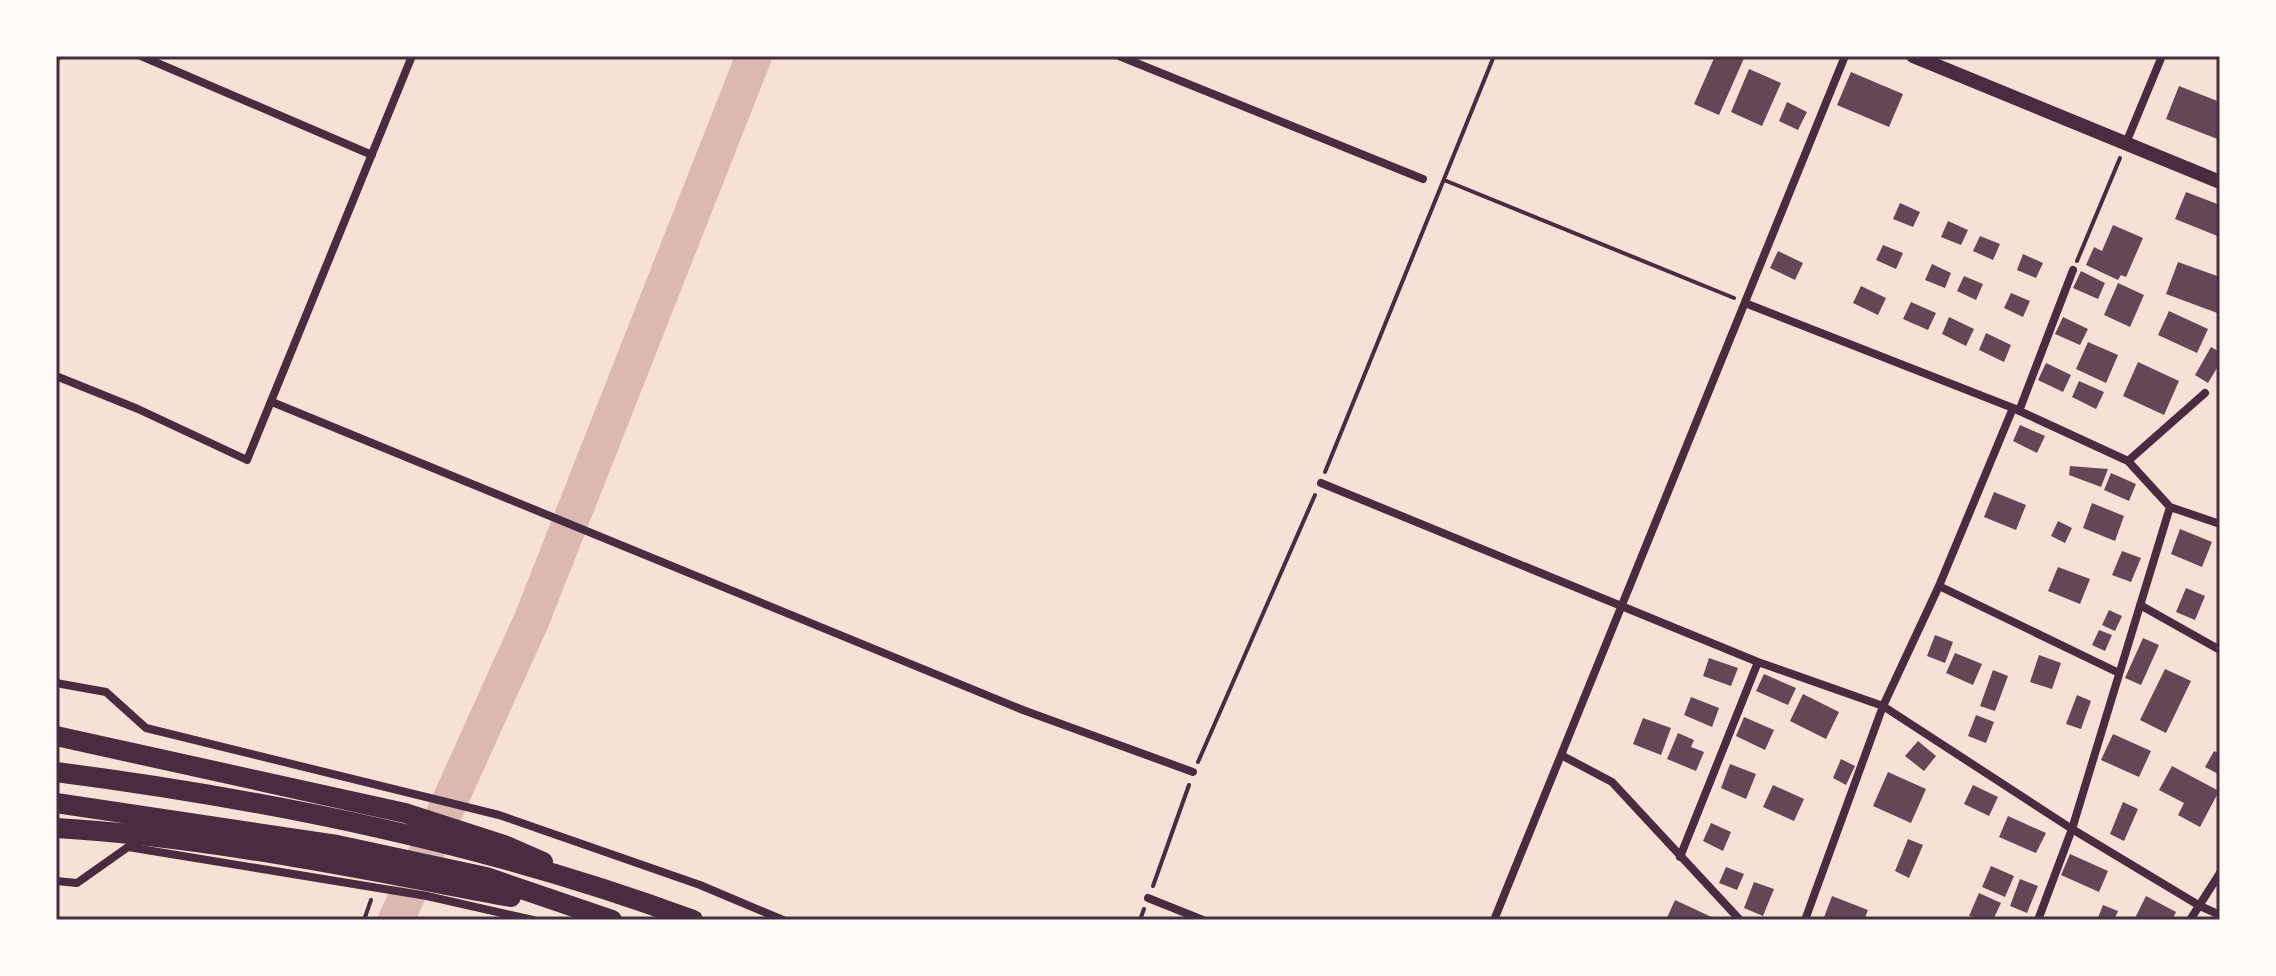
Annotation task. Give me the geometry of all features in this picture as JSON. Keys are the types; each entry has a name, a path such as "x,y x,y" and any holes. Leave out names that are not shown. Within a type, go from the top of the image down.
{"highway":[{"path":"56,736 504,845 588,882 693,920"},
{"path":"56,772 400,822"},
{"path":"56,803 382,876"},
{"path":"56,828 144,833 578,909 612,920"}],"street":[{"path":"141,56 372,155"},
{"path":"56,376 138,409 247,460 412,56"},
{"path":"1119,56 1423,179"},
{"path":"1494,920 1845,56"},
{"path":"1913,56 2220,182"},
{"path":"2126,143 2162,56"},
{"path":"1805,920 1883,706 1939,586 2073,270"},
{"path":"1745,303 2016,409 2128,461 2170,507 2220,524"},
{"path":"2128,461 2205,393"},
{"path":"272,402 1023,710 1193,772"},
{"path":"1321,483 1758,662 1883,706 2072,829 2220,915"},
{"path":"2038,920 2072,829 2170,507"},
{"path":"1939,586 2119,673"},
{"path":"2140,605 2220,650"},
{"path":"1680,857 1758,662"},
{"path":"56,683 106,692 146,728 424,794 499,815 700,885 783,920"},
{"path":"1561,755 1612,782 1740,920"},
{"path":"56,881 77,883 128,847 382,876 447,900 533,920"},
{"path":"2190,920 2220,873"},
{"path":"1148,898 1203,920"}],"path":[{"path":"2073,270 2126,143"},
{"path":"1444,180 1745,303"},
{"path":"364,920 382,876"}],"building":[{"path":"1715,56 1745,56 1719,115 1694,104"},
{"path":"1749,69 1781,83 1762,126 1731,112"},
{"path":"1851,72 1903,94 1889,127 1837,105"},
{"path":"2179,86 2220,102 2220,140 2166,119"},
{"path":"1787,102 1807,112 1798,130 1779,121"},
{"path":"2186,192 2220,205 2220,237 2175,219"},
{"path":"1900,203 1920,212 1913,227 1893,219"},
{"path":"1948,221 1968,230 1961,245 1941,237"},
{"path":"2113,225 2143,238 2126,277 2121,275 2118,280 2086,265 2094,247 2102,251"},
{"path":"1980,236 2000,244 1993,260 1973,251"},
{"path":"1883,245 1903,253 1896,269 1876,260"},
{"path":"1778,251 1803,263 1795,280 1770,268"},
{"path":"2023,254 2043,263 2036,278 2017,270"},
{"path":"2178,262 2220,277 2220,314 2166,294"},
{"path":"1932,264 1951,273 1945,288 1925,280"},
{"path":"2081,271 2105,283 2098,299 2073,288"},
{"path":"1964,276 1983,284 1976,300 1957,291"},
{"path":"2118,283 2144,295 2130,327 2104,315"},
{"path":"1861,286 1886,298 1878,315 1853,303"},
{"path":"2011,293 2030,301 2023,317 2004,308"},
{"path":"1911,302 1936,313 1928,330 1903,319"},
{"path":"2169,311 2208,329 2197,353 2158,335"},
{"path":"1949,317 1974,329 1966,346 1942,334"},
{"path":"2063,317 2088,329 2080,345 2055,334"},
{"path":"1986,333 2011,345 2004,362 1979,350"},
{"path":"2088,342 2118,355 2106,383 2076,369"},
{"path":"2211,347 2220,352 2220,363 2208,383 2195,375"},
{"path":"2138,362 2179,381 2164,415 2123,396"},
{"path":"2046,363 2071,375 2063,392 2038,380"},
{"path":"2079,381 2104,392 2096,409 2072,397"},
{"path":"2020,425 2045,436 2037,453 2013,441"},
{"path":"2070,466 2108,469 2101,487 2069,475"},
{"path":"2111,473 2136,484 2129,501 2104,490"},
{"path":"1994,492 2026,505 2016,530 1984,517"},
{"path":"2092,503 2124,516 2115,541 2083,528"},
{"path":"2058,521 2072,528 2065,543 2051,536"},
{"path":"2180,529 2212,542 2202,567 2171,554"},
{"path":"2122,551 2141,558 2131,582 2112,575"},
{"path":"2058,567 2090,579 2080,604 2048,591"},
{"path":"2186,588 2205,596 2195,620 2176,612"},
{"path":"2109,610 2122,616 2115,631 2102,625"},
{"path":"2099,630 2112,635 2105,651 2092,645"},
{"path":"1935,635 1953,642 1945,663 1927,656"},
{"path":"2143,638 2159,645 2141,685 2125,678"},
{"path":"1955,653 1982,664 1973,685 1946,673"},
{"path":"2039,655 2061,663 2052,689 2030,682"},
{"path":"1709,658 1738,668 1731,686 1703,676"},
{"path":"2165,669 2191,681 2166,733 2140,720"},
{"path":"1993,670 2008,676 1995,711 1980,706"},
{"path":"1764,674 1796,688 1788,705 1756,691"},
{"path":"1803,694 1839,712 1826,739 1790,721"},
{"path":"2077,695 2091,701 2081,729 2066,724"},
{"path":"1691,697 1719,708 1712,727 1684,715"},
{"path":"1976,715 1994,722 1986,743 1968,736"},
{"path":"1744,717 1774,730 1765,750 1736,736"},
{"path":"1643,718 1671,728 1661,755 1633,744"},
{"path":"1678,733 1694,740 1691,747 1704,752 1696,771 1667,759"},
{"path":"2113,734 2151,751 2139,777 2101,760"},
{"path":"1918,741 1936,756 1924,771 1905,756"},
{"path":"2214,751 2220,754 2220,775 2205,767"},
{"path":"1841,759 1855,766 1846,785 1833,778"},
{"path":"1730,764 1756,774 1746,799 1721,788"},
{"path":"2172,766 2219,791 2200,827 2178,815 2184,803 2159,790"},
{"path":"1888,772 1926,789 1911,823 1873,806"},
{"path":"1773,785 1804,799 1794,821 1763,807"},
{"path":"1973,785 1998,797 1989,816 1964,804"},
{"path":"2123,802 2138,809 2124,841 2110,834"},
{"path":"2008,816 2046,833 2036,853 1999,837"},
{"path":"1711,823 1731,832 1723,851 1703,841"},
{"path":"1908,839 1923,845 1909,878 1895,871"},
{"path":"2070,854 2108,871 2099,892 2061,875"},
{"path":"1991,866 2014,876 2005,897 1982,887"},
{"path":"1726,867 1744,874 1737,890 1719,883"},
{"path":"2020,879 2038,886 2027,913 2010,906"},
{"path":"1754,882 1774,889 1763,916 1744,908"},
{"path":"1979,893 2001,903 1993,920 1969,916"},
{"path":"1832,896 1868,910 1864,920 1823,920"},
{"path":"2146,896 2176,912 2172,920 2134,920"},
{"path":"1675,900 1718,920 1666,920"},
{"path":"2103,905 2118,911 2114,920 2097,920"}],"waterway":[{"path":"396,920 532,619 754,56"}]}
